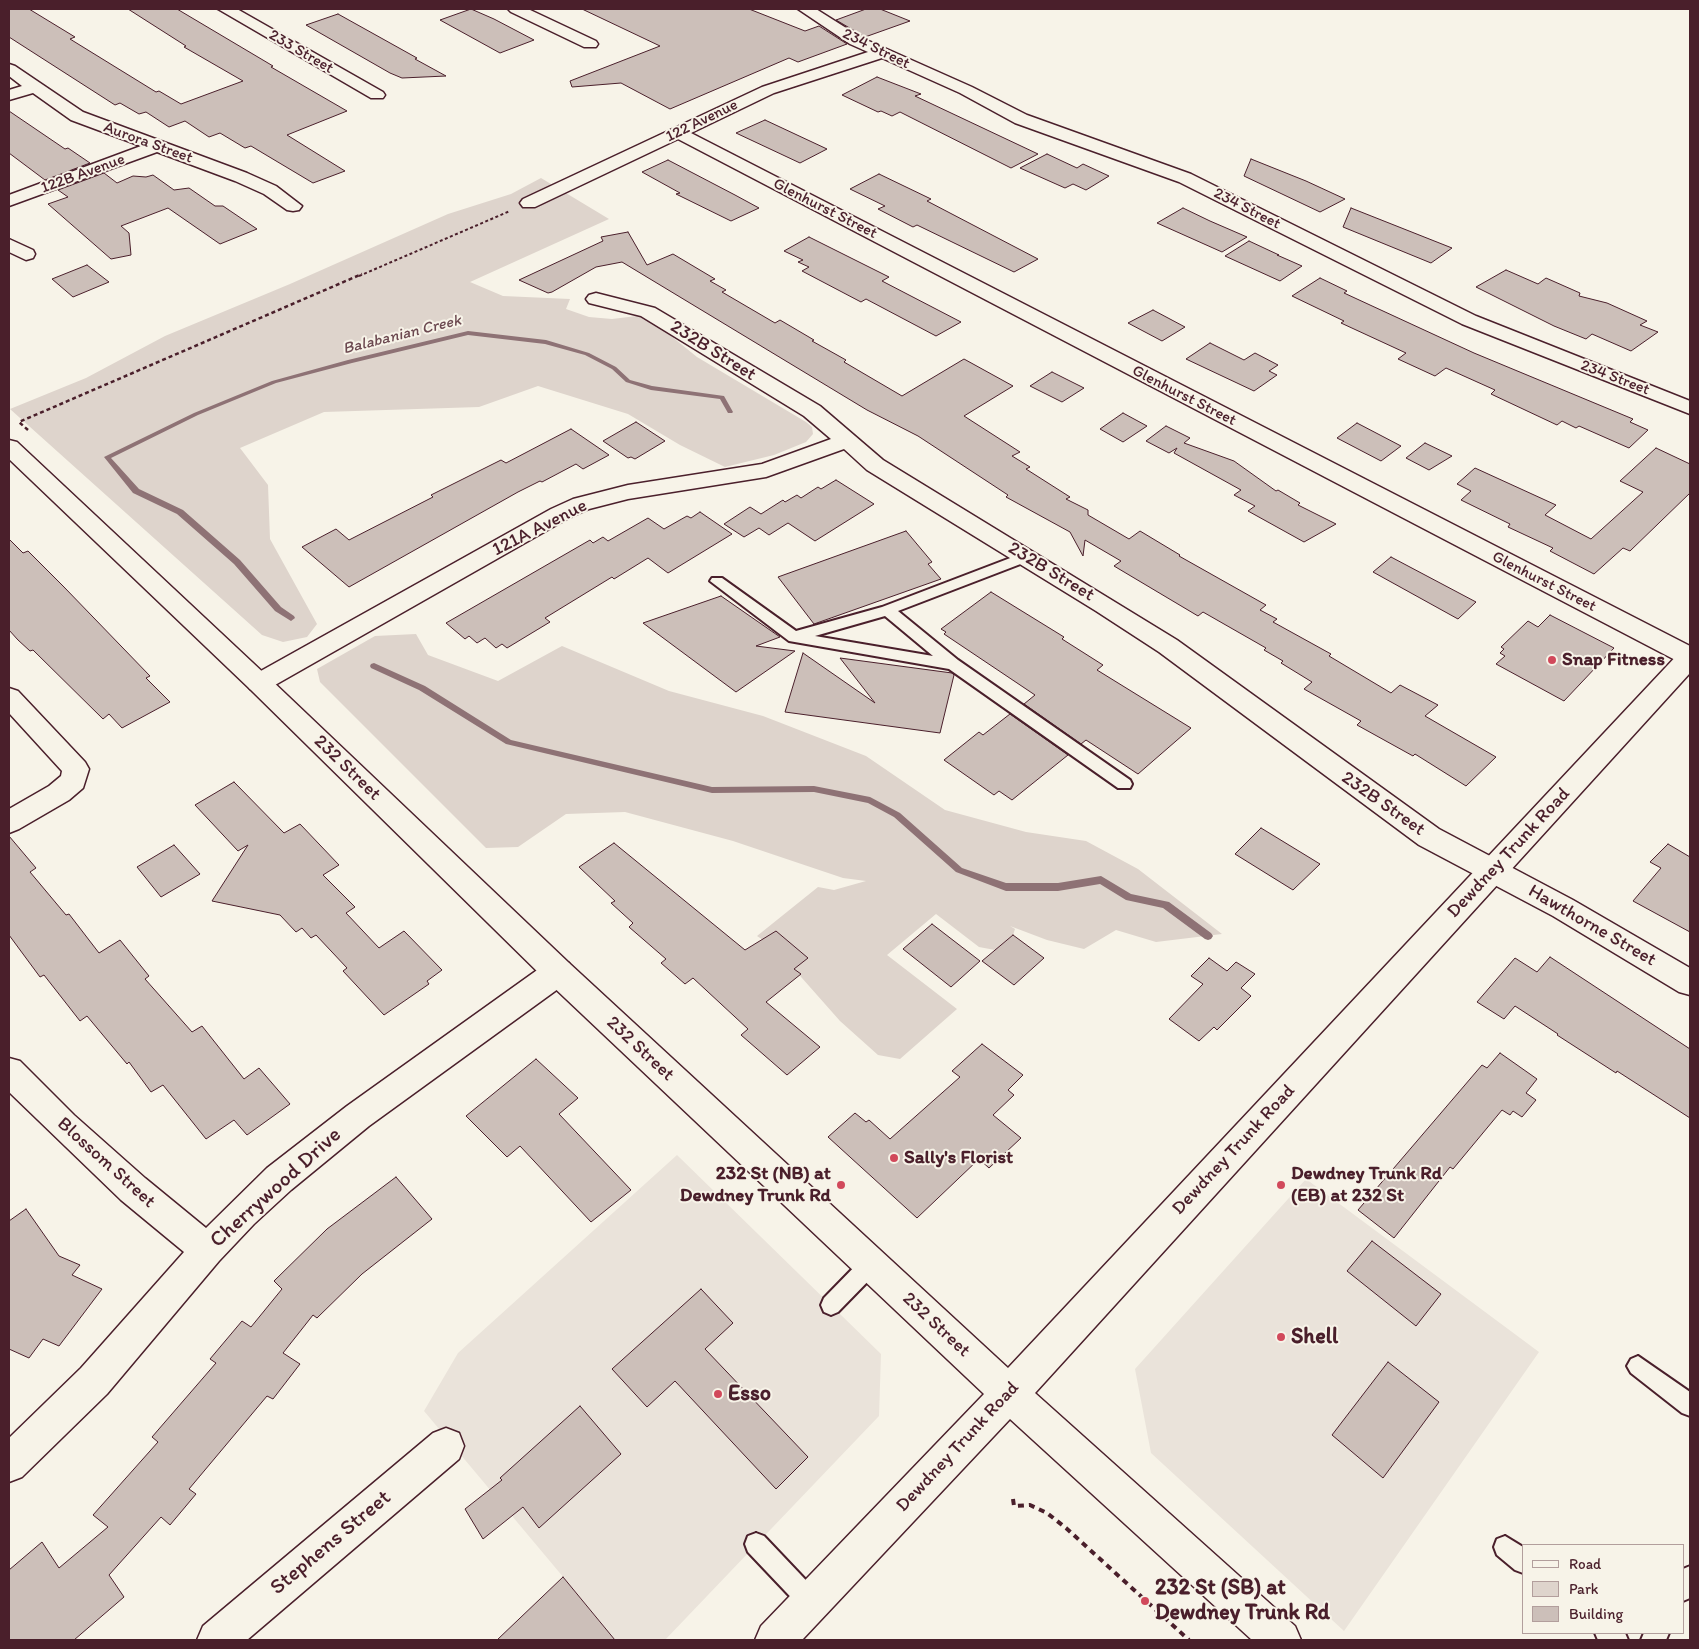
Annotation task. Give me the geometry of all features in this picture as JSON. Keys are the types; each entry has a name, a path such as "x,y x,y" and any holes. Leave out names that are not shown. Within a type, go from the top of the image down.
{"street":[{"name":"233 Street","path":"226,9 377,95"},
{"path":"516,9 590,44"},
{"name":"234 Street","path":"806,9 846,36 966,90 1036,126 1186,178 1469,320 1690,408"},
{"name":"122 Avenue","path":"529,203 768,90 850,65 881,53"},
{"name":"Aurora Street","path":"9,69 77,116 241,177 270,190 293,206"},
{"path":"9,96 35,87"},
{"name":"Glenhurst Street","path":"679,133 1690,657"},
{"name":"122B Avenue","path":"9,201 157,146"},
{"path":"9,245 26,254"},
{"name":"232B Street","path":"596,298 648,312 812,411 875,465 1148,632 1380,804 1444,846 1492,872"},
{"name":"232 Street","path":"17,439 259,683 558,972 1009,1394 1280,1640"},
{"name":"121A Avenue","path":"259,683 559,514 581,504 628,492 766,470 846,441"},
{"name":"Dewdney Trunk Road","path":"775,1640 1009,1394 1690,657"},
{"path":"9,697 76,769 74,781 59,793 9,822"},
{"name":"Hawthorne Street","path":"1492,872 1546,899 1690,983"},
{"name":"Cherrywood Drive","path":"9,1464 94,1381 207,1250 273,1184 344,1126 558,972"},
{"name":"Blossom Street","path":"9,1071 63,1125 132,1189 207,1250"},
{"name":"Stephens Street","path":"217,1640 446,1446"}],"lane":[{"path":"794,637 887,610 1026,557"},
{"path":"716,580 794,637 953,664"},
{"path":"887,610 953,664 1124,784"},
{"path":"831,1305 871,1264"},
{"path":"1638,1366 1690,1405"},
{"path":"756,1544 811,1602"},
{"path":"1505,1547 1522,1561"}],"path":[{"path":"17,439 29,430 19,422 529,203"},
{"path":"1014,1499 1014,1506 1030,1505 1047,1513 1066,1528 1189,1640"}],"shaded area":[{"path":"677,1155 881,1354 879,1416 665,1640 616,1640 424,1411 458,1353"},
{"path":"1306,1179 1539,1352 1344,1631 1151,1453 1135,1369"}],"green space":[{"path":"541,178 609,219 470,282 503,296 570,299 566,309 589,317 612,319 645,315 697,357 806,422 812,427 813,434 806,442 774,455 725,467 680,445 628,414 538,386 479,407 324,412 240,448 268,485 270,539 317,624 307,637 283,642 262,635 10,409 86,378 165,336 290,284 448,214 511,194"},
{"path":"416,634 428,655 498,681 562,646 669,691 763,716 866,756 945,810 1026,832 1086,841 1138,869 1222,934 1156,942 1116,930 1084,949 1047,940 1010,926 1015,929 1013,935 995,950 979,947 936,914 887,955 957,1009 900,1059 878,1055 840,1021 794,969 807,958 776,931 763,940 757,936 818,887 834,890 866,881 843,878 733,841 625,812 566,814 518,847 486,848 320,682 317,669 375,636"}],"building":[{"path":"9,9 29,9 75,37 70,39 156,92 159,91 181,104 243,81 184,47 186,46 128,9 177,9 347,111 287,135 345,171 313,183 251,146 245,148 220,133 209,137 185,121 169,127 146,112 139,114 120,103 115,105 9,37"},
{"path":"471,9 534,40 500,53 440,20"},
{"path":"582,9 749,9 805,31 819,26 847,44 798,62 789,58 670,109 621,83 572,87 570,81 660,46"},
{"path":"866,9 880,9 910,21 865,37 836,20"},
{"path":"338,14 446,76 402,78 306,25"},
{"path":"877,77 921,94 915,96 1038,154 1011,168 900,112 892,116 881,111 878,112 842,95"},
{"path":"9,111 65,149 68,148 90,163 45,180 9,153"},
{"path":"765,120 827,149 800,163 736,133"},
{"path":"1047,154 1077,168 1083,164 1109,176 1086,190 1073,184 1065,188 1020,168"},
{"path":"1251,159 1345,199 1320,212 1244,176"},
{"path":"668,160 759,208 731,221 676,194 680,193 642,172"},
{"path":"104,173 117,183 133,176 146,177 153,175 174,190 189,188 215,206 223,206 257,229 220,244 168,208 121,226 129,233 131,255 111,259 48,204 68,197 58,190"},
{"path":"879,174 931,199 927,201 1038,259 1014,272 917,225 913,227 878,209 885,206 850,189"},
{"path":"1183,208 1247,237 1222,252 1157,223"},
{"path":"1351,208 1452,248 1431,263 1343,227"},
{"path":"628,232 647,265 673,254 715,279 710,281 726,290 722,292 775,323 780,320 846,360 844,362 902,396 964,359 1013,386 964,416 1020,452 1012,456 1030,467 1026,469 1070,497 1066,499 1088,510 1088,515 1129,539 1140,531 1179,556 1266,605 1260,610 1277,619 1273,622 1331,654 1329,656 1391,693 1400,685 1438,705 1425,716 1496,757 1466,786 1415,754 1413,756 1357,725 1361,721 1304,689 1312,682 1281,663 1283,661 1264,650 1266,648 1203,612 1198,616 1114,566 1121,561 1085,540 1083,556 1070,532 1006,497 1008,495 918,436 867,410 622,262 596,267 548,293 519,280 603,241 601,237"},
{"path":"809,237 889,277 882,281 961,322 936,336 866,299 861,302 802,271 809,267 798,262 803,260 784,251"},
{"path":"1249,241 1302,266 1280,281 1225,256"},
{"path":"87,265 109,282 73,297 52,279"},
{"path":"1506,270 1538,284 1546,278 1580,293 1579,296 1607,303 1647,321 1640,325 1658,332 1631,351 1592,334 1586,339 1554,326 1476,287"},
{"path":"1320,278 1347,291 1344,293 1474,353 1633,419 1630,422 1648,430 1629,448 1579,426 1576,428 1562,421 1557,425 1491,394 1495,390 1446,368 1435,376 1398,359 1406,353 1341,323 1344,321 1292,296"},
{"path":"1153,310 1185,327 1162,341 1128,323"},
{"path":"1210,343 1244,360 1255,353 1278,365 1269,371 1277,375 1254,391 1186,359"},
{"path":"1052,372 1084,388 1062,402 1030,386"},
{"path":"1123,413 1147,426 1123,442 1100,429"},
{"path":"636,422 665,441 635,459 628,458 603,441"},
{"path":"1357,423 1401,446 1381,461 1337,438"},
{"path":"1166,426 1190,438 1184,443 1234,461 1276,491 1278,490 1300,503 1298,505 1336,524 1304,542 1248,511 1255,506 1234,495 1241,490 1174,453 1177,448 1169,453 1146,441"},
{"path":"571,429 609,455 583,469 576,464 518,492 349,587 302,547 336,529 349,540 433,497 431,495 501,460 506,463"},
{"path":"1425,443 1452,456 1429,470 1406,458"},
{"path":"1656,448 1690,464 1690,493 1630,551 1623,548 1594,574 1550,551 1553,548 1508,527 1510,524 1461,500 1471,491 1457,484 1475,468 1556,505 1545,515 1591,539 1643,492 1620,481"},
{"path":"836,480 874,504 815,541 788,523 769,535 759,528 744,537 724,524 750,507 761,514 783,500 785,502 797,495 801,498 818,487 821,489"},
{"path":"700,512 732,534 668,573 648,558 614,579 612,577 545,618 550,622 507,648 502,644 496,648 485,638 477,643 469,636 465,639 446,623 590,540 593,543 603,537 608,541 648,518 664,529 687,516 691,518"},
{"path":"906,531 932,562 928,564 941,579 814,624 778,577"},
{"path":"9,539 23,553 28,551 64,587 150,676 146,678 170,702 122,728 109,714 103,719 33,650 30,651 18,640 9,630"},
{"path":"1391,557 1476,602 1458,619 1373,572"},
{"path":"991,592 1064,637 1062,639 1103,665 1097,670 1191,728 1138,774 1086,740 1081,744 1024,704 1035,695 944,634 946,632 941,629"},
{"path":"721,596 780,637 756,646 795,651 736,692 643,623"},
{"name":"Snap Fitness","path":"1550,615 1614,648 1564,701 1496,664 1505,656 1500,653 1504,649 1501,647 1528,621 1538,627"},
{"path":"803,653 875,703 840,658 952,673 954,675 940,733 785,712"},
{"path":"1010,714 1068,755 1012,800 999,791 994,795 944,760 979,732 983,735"},
{"path":"234,782 284,833 300,824 339,865 323,875 355,907 346,913 379,948 404,931 442,970 427,981 429,984 384,1015 343,971 347,968 316,935 311,938 302,928 296,932 280,915 212,901 248,845 238,851 195,805"},
{"path":"1261,828 1320,864 1293,890 1235,854"},
{"path":"9,836 36,868 30,872 66,915 69,914 99,953 120,940 149,976 145,979 192,1032 202,1026 244,1079 259,1068 290,1104 247,1135 234,1120 206,1139 163,1085 151,1092 129,1062 127,1064 87,1016 80,1021 44,975 40,977 9,935"},
{"path":"614,843 745,950 776,931 808,958 794,969 801,974 766,1002 820,1047 787,1075 741,1035 748,1029 693,978 685,984 661,963 666,959 629,927 633,923 611,903 615,901 579,867"},
{"path":"1668,844 1690,857 1690,932 1633,901 1661,868 1650,862"},
{"path":"174,845 200,874 161,897 137,867"},
{"path":"932,924 980,961 951,987 903,949"},
{"path":"1013,935 1044,958 1014,985 982,961"},
{"path":"1550,957 1690,1049 1690,1118 1617,1071 1616,1073 1515,1006 1504,1019 1477,1002 1515,958 1537,972"},
{"path":"1209,958 1227,971 1236,962 1255,974 1241,988 1251,996 1217,1030 1214,1027 1199,1041 1169,1019 1203,984 1191,976"},
{"path":"982,1044 1023,1075 1008,1090 1014,1095 993,1115 1021,1138 989,1168 979,1159 917,1218 828,1137 855,1113 866,1122 869,1120 890,1139 960,1077 952,1071"},
{"path":"1500,1053 1537,1079 1526,1093 1536,1100 1522,1117 1513,1111 1510,1115 1502,1110 1453,1169 1450,1167 1394,1238 1358,1210 1482,1065 1487,1068"},
{"path":"536,1059 578,1098 559,1114 631,1190 591,1222 520,1146 507,1157 466,1116"},
{"path":"396,1177 432,1219 362,1274 317,1318 313,1315 283,1353 300,1364 273,1399 267,1396 189,1489 196,1494 170,1525 161,1517 109,1575 124,1597 74,1640 9,1640 9,1570 42,1542 59,1568 108,1527 93,1515 158,1442 152,1437 216,1363 210,1359 242,1321 251,1327 282,1289 274,1281 327,1229"},
{"path":"26,1209 59,1256 80,1265 72,1275 102,1289 59,1346 43,1339 29,1358 9,1349 9,1221"},
{"path":"1372,1241 1441,1294 1416,1326 1347,1271"},
{"name":"Esso","path":"701,1289 733,1323 705,1349 808,1457 776,1489 675,1381 647,1407 612,1369"},
{"path":"1388,1362 1439,1402 1383,1478 1332,1435"},
{"path":"580,1406 621,1454 539,1528 523,1507 483,1539 465,1509 502,1480 500,1478"},
{"path":"563,1577 615,1640 497,1640"}],"waterway":[{"name":"Balabanian Creek","path":"291,618 278,609 237,562 180,512 136,491 107,457 196,414 274,382 350,361 468,333 546,342 587,354 614,368 628,381 651,388 722,397 730,412"},
{"path":"374,666 422,688 509,742 712,790 814,789 870,800 897,815 959,870 1006,887 1058,887 1101,880 1129,897 1166,905 1208,936"}],"place":[{"name":"Snap Fitness","path":"1552,660"},
{"name":"Sally's Florist","path":"894,1158"},
{"name":"232 St (NB) at Dewdney Trunk Rd","path":"841,1185"},
{"name":"Dewdney Trunk Rd (EB) at 232 St","path":"1281,1185"},
{"name":"Shell","path":"1281,1337"},
{"name":"Esso","path":"718,1394"},
{"name":"232 St (SB) at Dewdney Trunk Rd","path":"1145,1601"}]}
